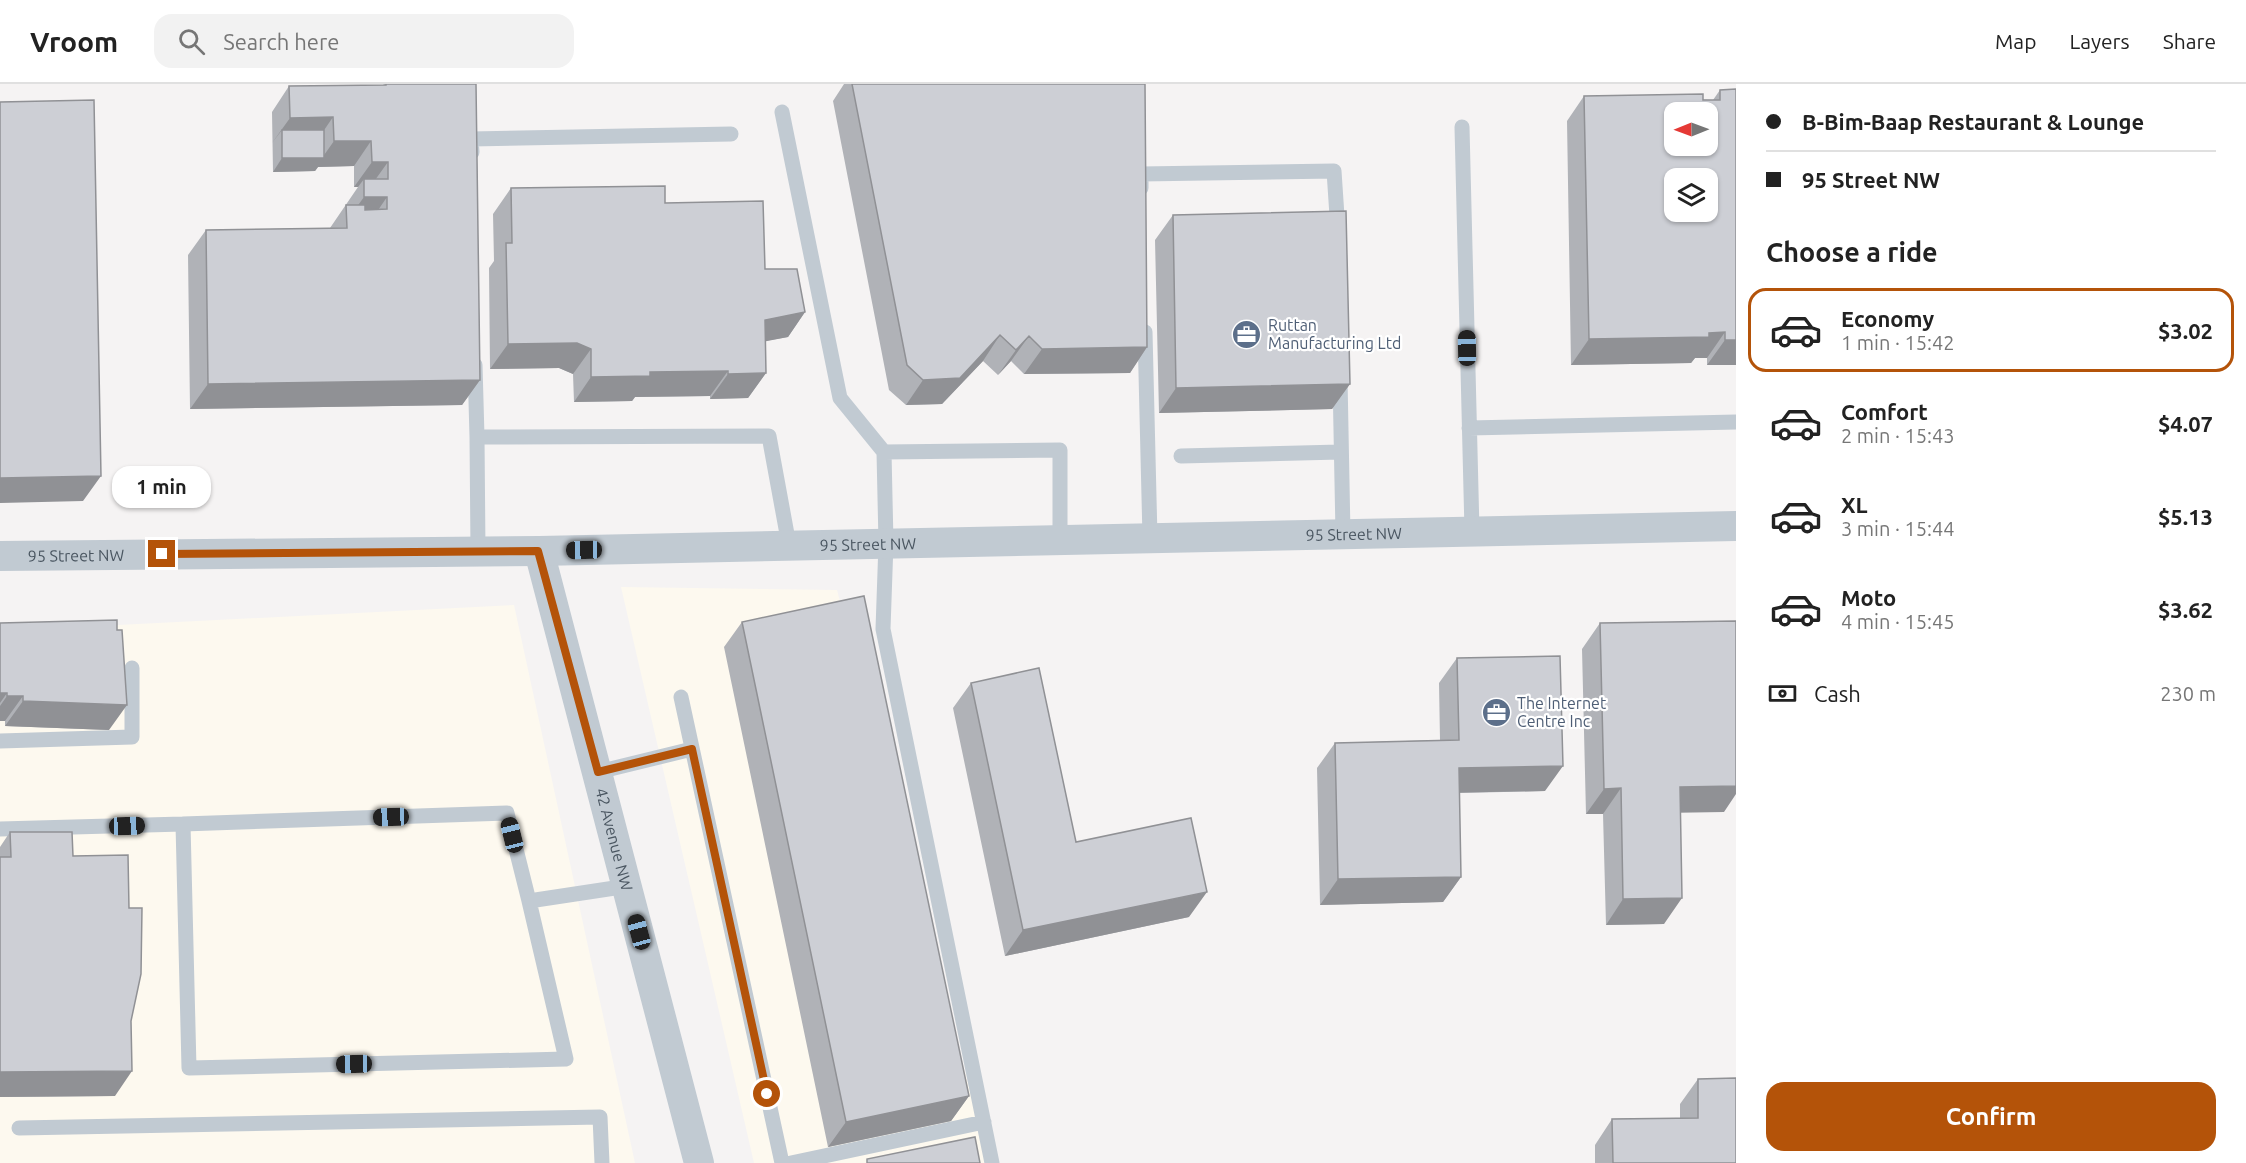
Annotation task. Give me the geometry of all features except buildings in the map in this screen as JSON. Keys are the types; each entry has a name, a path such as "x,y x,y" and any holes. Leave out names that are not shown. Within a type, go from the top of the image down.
{"street":[{"name":"95 Street NW","path":"0,556 538,551 1736,526"},
{"name":"42 Avenue NW","path":"538,551 628,886 699,1163"}],"lane":[{"path":"782,112 840,398 884,453 886,543 883,629 992,1163"},
{"path":"1462,127 1472,531"},
{"path":"472,163 471,134 731,134"},
{"path":"1141,198 1141,174 1334,171 1339,242"},
{"path":"1144,316 1150,538"},
{"path":"475,354 478,550"},
{"path":"1340,359 1343,534"},
{"path":"1469,428 1736,422"},
{"path":"477,437 769,436 789,545"},
{"path":"884,453 1060,450 1060,539"},
{"path":"1181,456 1340,452"},
{"path":"0,741 132,737 132,668"},
{"path":"681,697 782,1163"},
{"path":"598,772 692,749"},
{"path":"0,829 507,813 566,1059 189,1068 183,824"},
{"path":"529,902 628,886"},
{"path":"19,1128 600,1117 602,1163"},
{"path":"791,1163 984,1122"}],"shaded area":[{"path":"621,587 837,590 989,1163 754,1163"},
{"path":"514,605 635,1163 0,1163 0,631"}],"place":[{"name":"Ruttan Manufacturing Ltd","path":"1247,334"},
{"name":"The Internet Centre Inc","path":"1496,712"}],"route":[{"path":"162,554 538,551 598,772 692,749 767,1094"}]}
